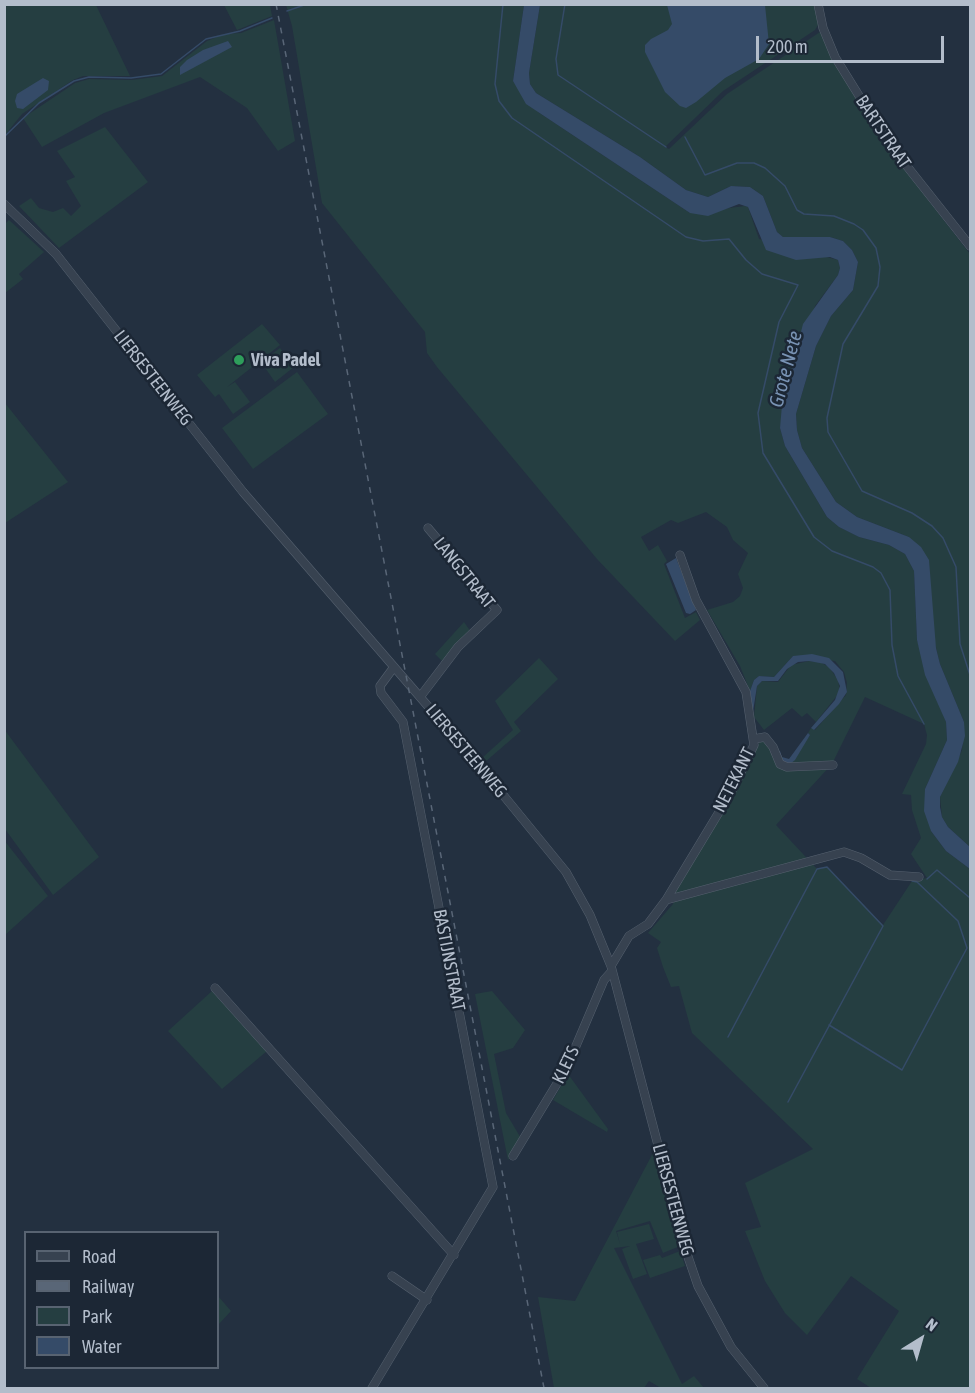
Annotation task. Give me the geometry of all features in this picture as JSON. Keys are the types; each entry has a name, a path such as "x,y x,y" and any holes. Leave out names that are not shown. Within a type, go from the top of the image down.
{"street":[{"name":"BARTSTRAAT","path":"818,4 823,28 835,57 887,141 970,246"},
{"name":"LIERSESTEENWEG","path":"4,204 56,254 243,492 420,697 566,872 590,915 611,968 685,1248 698,1286 731,1347 764,1389"},
{"name":"LANGSTRAAT","path":"420,697 458,647 497,610 428,528"},
{"name":"NETEKANT","path":"611,968 629,936 648,924 666,900 732,789 754,745 754,738 749,727 746,692 696,600 680,555"},
{"name":"BASTIJNSTRAAT","path":"372,1389 493,1187 403,722 381,693 380,686 394,667"},
{"path":"754,738 765,737 773,747 780,764 787,767 833,765"},
{"path":"666,900 849,852 890,875 919,877"},
{"name":"KLETS","path":"513,1156 567,1067 611,968"},
{"path":"214,988 454,1255"},
{"path":"392,1276 427,1300"}],"green space":[{"path":"5,5 96,5 130,76 83,76 73,80 22,114 5,135"},
{"path":"224,5 270,5 272,16 237,30"},
{"path":"286,5 524,5 513,81 538,112 690,213 745,206 748,207 759,239 838,260 840,268 838,275 815,306 780,428 785,446 827,517 839,527 859,537 889,545 905,554 914,571 917,640 946,722 947,740 925,789 931,831 946,851 970,869 970,1388 871,1388 857,1379 899,1311 851,1276 807,1335 785,1313 765,1281 745,1231 761,1227 745,1183 813,1149 692,1033 679,986 671,987 663,967 657,948 661,942 648,933 673,904 676,889 761,740 766,741 788,764 810,735 808,733 811,728 815,730 846,695 847,683 844,672 835,661 793,656 774,677 759,676 754,680 750,691 740,666 707,610 733,602 740,596 743,588 738,574 748,553 733,540 727,527 706,512 678,523 671,520 641,537 649,551 658,545 667,561 664,564 685,618 696,612 700,620 675,641 597,559 437,367 427,353 425,332 322,203 292,26","holes":["865,697 924,724 927,735 926,744 902,794 911,795 912,810 921,838 911,854 927,878 912,881 883,925 827,867 817,869 776,825 832,764"]},
{"path":"540,5 816,5 818,25 815,30 723,91 665,147 669,149 727,94 820,32 833,59 883,142 970,254 970,847 948,827 942,817 940,797 962,750 964,722 940,664 909,537 857,517 836,502 802,448 797,430 796,414 816,346 831,316 853,290 858,262 852,250 843,241 830,237 783,237 777,232 763,196 750,187 731,186 708,197 686,190 640,157 536,93 530,84 529,73"},
{"path":"274,20 295,141 278,151 247,108 200,77 104,113 42,147 23,118 75,83 89,79 132,80 162,76 207,41 224,34 241,33"},
{"path":"105,127 148,182 59,248 19,206 31,198 39,208 53,212 63,208 71,216 81,206 66,181 75,177 57,151"},
{"path":"9,220 44,252 19,274 23,279 5,293 5,224"},
{"name":"Viva Padel","path":"262,324 280,345 227,387 235,382 250,402 233,414 219,394 215,397 197,375"},
{"name":"Viva Padel","path":"280,348 294,367 275,382 261,362"},
{"path":"297,372 328,414 253,469 222,428"},
{"path":"5,403 68,482 4,523"},
{"path":"464,622 471,632 442,661 435,654"},
{"path":"539,658 558,679 514,722 521,731 485,762 482,758 513,730 495,701"},
{"path":"809,661 820,662 829,667 838,680 840,692 816,722 807,713 802,717 792,708 764,730 754,717 757,686 762,681 778,682 791,665"},
{"path":"4,729 99,857 53,895 5,829"},
{"path":"4,840 48,896 5,935 4,935"},
{"path":"212,991 267,1051 222,1089 168,1031"},
{"path":"492,991 525,1030 513,1048 494,1054 506,1113 522,1140 508,1160 475,994"},
{"path":"568,1074 608,1129 607,1132 553,1100"},
{"path":"654,1151 680,1246 663,1253 650,1221 616,1231 620,1244 617,1232 649,1224 654,1239 636,1244 647,1274 633,1279 622,1249 630,1246 614,1248 682,1384 694,1376 704,1388 661,1388 649,1381 644,1388 554,1388 538,1297 575,1301"},
{"path":"680,1251 685,1266 650,1278 643,1260 660,1255 662,1258"},
{"path":"219,1297 231,1311 219,1324"}],"water":[{"path":"524,5 540,5 529,73 530,84 536,93 640,157 686,190 708,197 731,186 750,187 763,196 777,232 783,237 830,237 843,241 852,250 858,262 853,290 831,316 816,346 796,414 797,430 802,448 836,502 857,517 909,537 921,547 929,560 936,648 940,664 964,722 965,736 958,762 940,797 940,807 942,817 948,827 970,847 970,869 946,851 931,831 924,811 925,789 947,740 946,722 925,675 917,640 914,571 905,554 889,545 859,537 839,527 827,517 785,446 780,428 782,405 803,324 838,275 840,268 838,260 830,257 796,260 766,250 748,207 739,204 708,216 690,213 526,104 513,81"},
{"path":"667,5 765,5 769,44 759,59 725,78 686,108 680,106 665,92 645,52 645,45 668,30 672,24"},
{"path":"228,41 232,47 180,75 180,67 187,60 203,50"},
{"path":"43,78 49,81 48,90 23,109 17,108 15,101 17,94"},
{"path":"676,558 696,610 690,614 686,613 666,564"},
{"path":"812,654 829,658 843,672 847,692 839,704 814,730 811,728 835,700 840,686 834,673 825,664 809,661 798,662 787,669 778,681 762,681 757,686 752,718 750,691 754,680 759,676 774,677 793,656"},
{"path":"808,733 810,735 795,760 790,764 784,763 777,752 780,751 782,757 789,759"}],"waterway":[{"path":"287,11 307,4"},
{"name":"Grote Nete","path":"503,4 495,84 499,101 512,118 686,237 703,241 729,239 746,260 762,274 798,285 779,322 758,413 763,453 814,537 832,551 873,567 881,573 890,590 892,645 898,676 924,724"},
{"path":"565,4 556,59 558,75 666,147"},
{"path":"4,137 39,103 74,81 89,77 131,78 161,74 206,39 240,31 272,18"},
{"path":"685,137 705,175 737,163 754,163 765,168 785,186 797,210 804,214 834,216 854,224 863,230 876,248 880,267 878,286 843,344 827,418 828,432 862,491 912,513 932,526 943,538 956,567 960,644 970,675"},
{"path":"728,1037 817,869 827,867 883,926 788,1102"},
{"path":"927,879 937,870 970,898"},
{"path":"829,1025 902,1070 967,948 958,921 917,882 912,881"}],"railway":[{"path":"276,4 544,1388"}],"place":[{"name":"Viva Padel","path":"239,360"}]}
